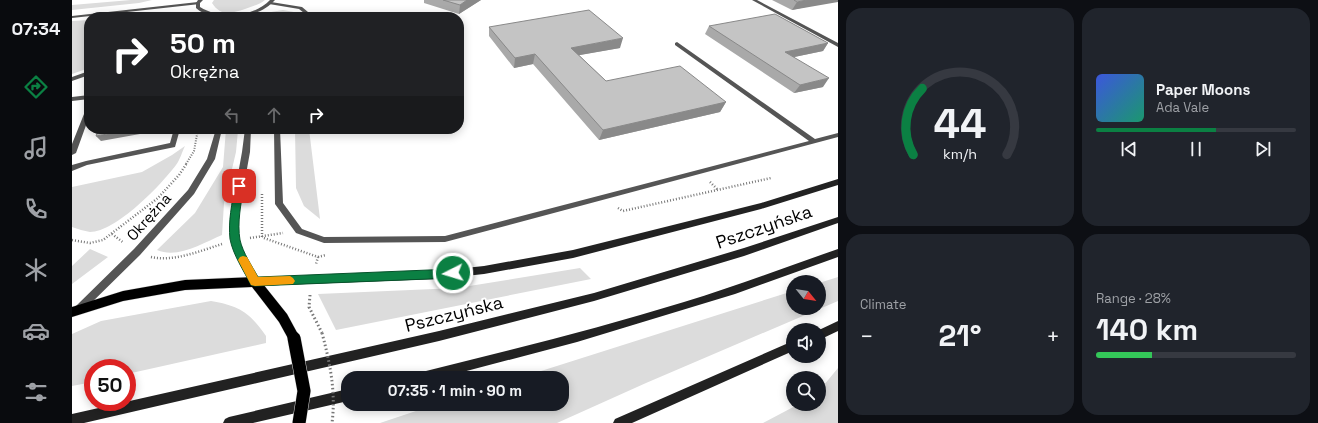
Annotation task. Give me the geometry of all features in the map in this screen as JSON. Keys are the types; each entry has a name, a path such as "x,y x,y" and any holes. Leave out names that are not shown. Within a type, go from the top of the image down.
{"main road":[{"path":"74,312 123,296 185,286 438,275 522,263 572,254 761,206 838,182"},
{"name":"Pszczyńska","path":"72,420 439,336 594,297 744,252 838,220"},
{"path":"445,371 601,330 769,280 838,253"},
{"path":"255,282 283,318 294,338 304,391 299,423"},
{"path":"826,332 838,326"},
{"path":"619,423 786,349"},
{"path":"229,423 341,397"}],"street":[{"path":"754,0 838,45"},
{"path":"108,12 199,2 198,8 202,12"},
{"path":"253,12 272,2 300,8 305,12"},
{"path":"258,12 262,8"},
{"path":"72,16 84,15"},
{"path":"677,44 814,141"},
{"path":"72,79 84,75"},
{"path":"72,99 84,98"},
{"path":"72,153 84,128"},
{"path":"72,168 173,145 175,134"},
{"name":"Okrężna","path":"74,312 137,252 191,192 211,159 218,134"},
{"path":"248,134 246,152 235,213 235,240 243,261 255,282"},
{"path":"277,134 279,204 299,230 324,240 445,239 838,135"}],"path":[{"path":"72,240 90,243 103,240 158,198 179,175 194,150 197,134"},
{"path":"614,206 623,211 770,178"},
{"path":"710,182 718,190"},
{"path":"137,252 157,260 184,255 235,240 262,237"},
{"path":"322,333 330,362 335,408 332,423"}],"shaded area":[{"path":"131,0 152,0 139,3 72,10 72,5"},
{"path":"214,0 265,0 236,12 223,12 212,3"},
{"path":"283,10 294,12 271,12"},
{"path":"84,20 84,70 72,74 72,21"},
{"path":"226,134 238,134 236,152 224,203 222,235 199,246 182,251 173,253 157,250 195,213 223,167"},
{"path":"295,134 310,134 320,219 304,206 296,188"},
{"path":"185,146 180,158 169,174 149,195 125,216 101,230 90,232 72,227 72,187 142,172"},
{"path":"90,249 108,257 72,284 72,266"},
{"path":"580,268 591,279 336,330 318,294 457,288"},
{"path":"838,277 838,301 826,306 826,281"},
{"path":"786,293 786,315 805,315 557,423 380,423 416,411 569,411 569,371 541,371"},
{"path":"211,301 229,305 243,311 254,321 266,336 266,343 136,372 136,359 84,359 84,384 72,386 72,334 101,321"},
{"path":"838,368 838,423 763,423 786,411 826,411 826,383"}],"building":[{"path":"443,0 467,0 460,5"},
{"path":"794,0 807,0 797,2"},
{"path":"589,10 623,38 571,48 606,81 680,66 726,102 603,130 535,54 515,58 489,27"},
{"path":"775,14 828,43 785,52 829,78 800,85 709,26"},
{"path":"97,134 107,134 96,136"}],"slow traffic":[{"path":"243,260 255,282 290,281"}],"route":[{"path":"239,186 235,213 235,240 243,261 255,282 328,278 438,275 453,273"}]}
